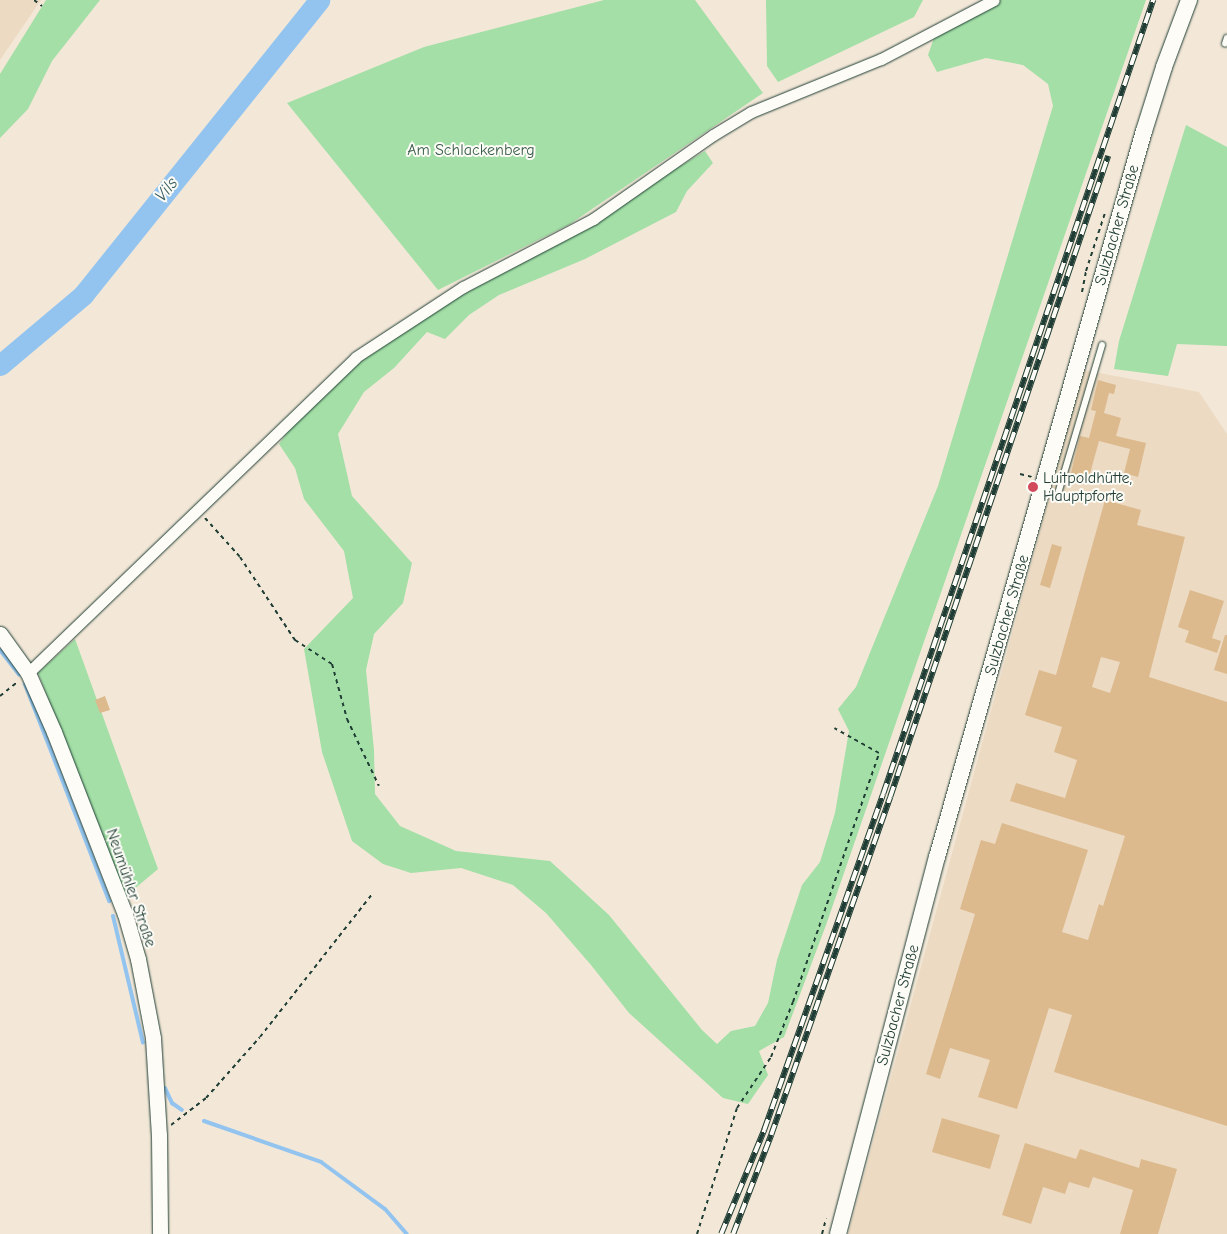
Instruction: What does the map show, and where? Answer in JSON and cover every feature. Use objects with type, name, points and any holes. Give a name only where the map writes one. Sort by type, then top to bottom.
[{"type":"main road","name":"Sulzbacher Straße","points":[[838,1234],[937,856],[1144,131],[1164,67],[1189,0]]},
{"type":"street","points":[[28,673],[356,357],[463,287],[593,219],[713,135],[752,112],[881,59],[994,0]]},
{"type":"street","name":"Neumühler Straße","points":[[0,634],[28,673],[54,732],[128,923],[138,959],[153,1038],[159,1135],[160,1234]]},
{"type":"lane","points":[[1058,494],[1102,345]]},
{"type":"path","points":[[34,0],[42,6]]},
{"type":"path","points":[[1020,474],[1036,478]]},
{"type":"path","points":[[197,509],[240,556],[296,640],[332,664],[347,719],[379,786]]},
{"type":"path","points":[[0,696],[28,673]]},
{"type":"path","points":[[697,1234],[737,1108],[771,1057],[794,1002],[879,753],[834,728]]},
{"type":"path","points":[[159,1135],[206,1098],[260,1037],[372,894]]},
{"type":"shaded area","points":[[0,0],[41,0],[0,60]]},
{"type":"shaded area","points":[[1084,370],[1199,392],[1227,434],[1227,1234],[848,1234]]},
{"type":"green space","points":[[46,0],[100,0],[52,61],[28,109],[0,138],[0,74]]},
{"type":"green space","name":"Am Schlackenberg","points":[[604,0],[695,0],[763,93],[570,224],[438,290],[287,103],[424,47]]},
{"type":"green space","points":[[766,0],[923,0],[914,17],[778,82],[767,66]]},
{"type":"green space","points":[[991,0],[1146,0],[826,925],[784,1037],[759,1051],[768,1075],[748,1104],[723,1098],[629,1013],[546,913],[513,885],[461,868],[411,873],[383,864],[352,841],[322,752],[304,649],[353,598],[344,551],[304,499],[295,468],[279,444],[299,416],[345,372],[400,328],[590,227],[654,182],[705,151],[713,163],[687,191],[676,212],[585,259],[499,295],[469,315],[445,339],[427,332],[394,368],[364,392],[338,434],[352,496],[412,563],[403,603],[374,634],[366,670],[374,750],[375,794],[400,826],[456,851],[550,861],[609,915],[702,1030],[717,1044],[731,1031],[755,1026],[768,1003],[777,960],[802,885],[820,862],[835,813],[849,731],[838,709],[856,687],[938,486],[1053,106],[1048,84],[1023,65],[986,58],[937,72],[928,55],[938,26]]},
{"type":"green space","points":[[1186,125],[1227,147],[1227,346],[1177,344],[1168,376],[1114,369],[1119,341]]},
{"type":"green space","points":[[75,639],[158,869],[126,896],[38,673]]},
{"type":"building","points":[[1098,380],[1116,385],[1114,394],[1109,393],[1104,413],[1121,418],[1116,436],[1146,443],[1138,477],[1124,473],[1130,449],[1099,441],[1088,481],[1070,477],[1080,436],[1089,438],[1096,411],[1091,410]]},
{"type":"building","points":[[1105,500],[1141,510],[1137,525],[1185,537],[1149,677],[1227,702],[1227,1126],[1054,1072],[1072,1015],[1049,1008],[1017,1109],[978,1097],[990,1060],[950,1048],[940,1079],[926,1074],[975,914],[960,909],[981,840],[995,844],[1002,823],[1088,850],[1062,932],[1088,940],[1099,904],[1103,906],[1125,836],[1010,801],[1016,783],[1065,798],[1077,760],[1054,752],[1062,727],[1025,715],[1039,670],[1056,675]],"holes":[[[1101,657],[1120,662],[1110,693],[1092,687]]]},
{"type":"building","points":[[1052,544],[1062,547],[1050,588],[1040,585]]},
{"type":"building","points":[[1190,590],[1224,601],[1212,638],[1221,641],[1217,653],[1185,642],[1189,631],[1178,627]]},
{"type":"building","points":[[1225,635],[1227,635],[1227,674],[1214,670]]},
{"type":"building","points":[[105,696],[110,710],[100,713],[95,700]]},
{"type":"building","points":[[942,1118],[1000,1135],[990,1169],[932,1152]]},
{"type":"building","points":[[1025,1143],[1076,1159],[1080,1149],[1139,1168],[1141,1159],[1177,1169],[1158,1234],[1120,1234],[1133,1190],[1093,1177],[1089,1188],[1069,1182],[1065,1194],[1043,1187],[1031,1224],[1002,1215]]},
{"type":"waterway","name":"Vils","points":[[0,365],[83,295],[319,0]]},
{"type":"waterway","points":[[0,650],[19,674]]},
{"type":"waterway","points":[[25,684],[109,901]]},
{"type":"waterway","points":[[113,916],[143,1043]]},
{"type":"waterway","points":[[165,1088],[172,1103],[182,1110]]},
{"type":"waterway","points":[[204,1121],[321,1162],[385,1209],[407,1234]]},
{"type":"railway","points":[[721,1234],[764,1130],[883,794],[1153,0]]},
{"type":"railway","points":[[733,1234],[771,1135],[890,797],[1108,156]]},
{"type":"place","name":"Luitpoldhütte, Hauptpforte","points":[[1033,487]]}]
